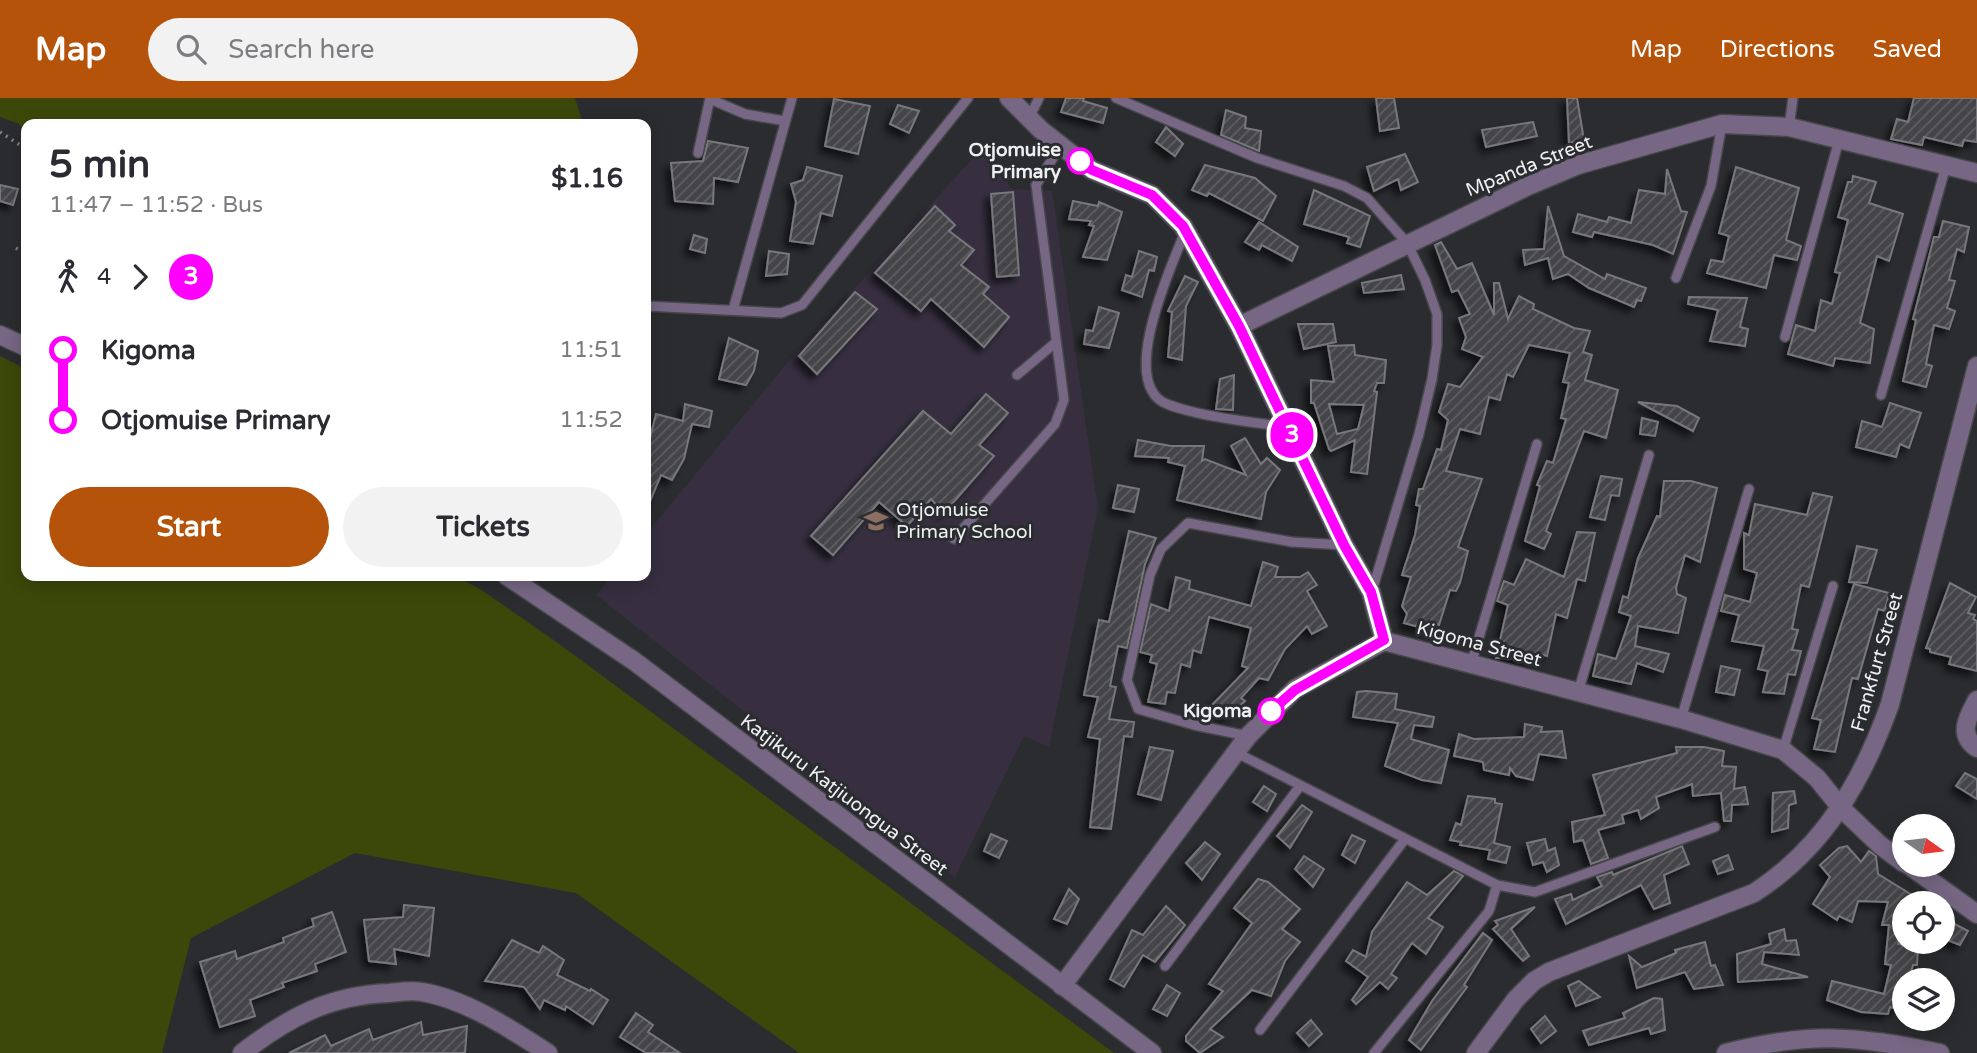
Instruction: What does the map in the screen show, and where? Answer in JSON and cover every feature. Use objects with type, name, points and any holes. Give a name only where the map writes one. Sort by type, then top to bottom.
[{"type":"street","points":[[1009,98],[1092,170],[1152,195],[1186,230],[1239,326],[1344,545],[1371,592],[1384,640],[1295,690],[1248,736],[1062,986]]},
{"type":"street","name":"Mpanda Street","points":[[1239,326],[1407,243],[1578,165],[1722,124],[1788,127],[1977,173]]},
{"type":"street","points":[[0,335],[21,345]]},
{"type":"street","name":"Frankfurt Street","points":[[1476,1053],[1534,981],[1549,972],[1754,893],[1778,878],[1842,808],[1874,749],[1890,704],[1977,366]]},
{"type":"street","name":"Katjikuru Katjiuongua Street","points":[[514,581],[634,661],[1152,1053]]},
{"type":"street","name":"Kigoma Street","points":[[1384,640],[1681,719],[1783,750],[1892,852]]},
{"type":"street","points":[[1977,699],[1965,724],[1966,736],[1977,747]]},
{"type":"street","name":"Kigoma Street","points":[[1924,877],[1977,914]]},
{"type":"street","points":[[242,1053],[269,1032],[315,1006],[364,994],[421,991],[476,1013],[548,1053]]},
{"type":"street","points":[[1726,1053],[1778,1041],[1834,1036],[1873,1040],[1940,1053]]},
{"type":"lane","points":[[698,153],[710,98],[745,114],[785,121]]},
{"type":"lane","points":[[733,310],[792,98]]},
{"type":"lane","points":[[651,306],[781,313],[802,305],[968,98]]},
{"type":"lane","points":[[1030,118],[1039,98]]},
{"type":"lane","points":[[1116,98],[1257,158],[1344,186],[1367,198],[1407,243],[1425,280],[1437,314],[1437,345],[1419,434],[1371,592]]},
{"type":"lane","points":[[1788,127],[1793,98]]},
{"type":"lane","points":[[1676,278],[1711,186],[1722,124]]},
{"type":"lane","points":[[1785,337],[1839,140]]},
{"type":"lane","points":[[954,540],[1055,424],[1064,400],[1036,185],[1061,145]]},
{"type":"lane","points":[[1881,395],[1946,166]]},
{"type":"lane","points":[[1186,230],[1150,334],[1143,368],[1149,388],[1165,404],[1288,427]]},
{"type":"lane","points":[[1017,375],[1055,343]]},
{"type":"lane","points":[[1471,664],[1537,444]]},
{"type":"lane","points":[[1578,692],[1649,455]]},
{"type":"lane","points":[[1681,719],[1749,489]]},
{"type":"lane","points":[[1248,736],[1138,709],[1126,680],[1150,575],[1161,549],[1188,523],[1292,542],[1344,545]]},
{"type":"lane","points":[[1783,750],[1833,586]]},
{"type":"lane","points":[[1235,752],[1497,885],[1535,892],[1715,827]]},
{"type":"lane","points":[[1165,966],[1300,786]]},
{"type":"lane","points":[[1260,1030],[1405,839]]},
{"type":"lane","points":[[1374,1053],[1489,911],[1497,885]]},
{"type":"path","points":[[0,132],[21,143]]},
{"type":"path","points":[[16,248],[21,252]]},
{"type":"shaded area","name":"Otjomuise Primary School","points":[[981,149],[1003,167],[1010,189],[1052,191],[1098,508],[1049,747],[1024,736],[955,877],[596,595],[608,581],[651,581],[651,528],[788,362]]},
{"type":"green space","points":[[0,98],[575,98],[581,119],[21,119],[21,126],[0,117]]},
{"type":"green space","points":[[0,356],[21,366],[21,581],[465,581],[555,641],[1114,1053],[799,1053],[576,893],[355,853],[191,938],[162,1053],[0,1053]]},
{"type":"building","points":[[1066,98],[1084,98],[1083,101],[1107,108],[1103,123],[1061,112]]},
{"type":"building","points":[[1376,98],[1394,98],[1399,128],[1380,131]]},
{"type":"building","points":[[1567,98],[1577,98],[1584,140],[1569,143]]},
{"type":"building","points":[[1914,98],[1977,98],[1977,142],[1964,140],[1962,146],[1924,137],[1922,145],[1891,139],[1897,119],[1908,122]]},
{"type":"building","points":[[834,99],[870,106],[858,154],[825,146]]},
{"type":"building","points":[[898,105],[919,111],[909,133],[890,124]]},
{"type":"building","points":[[1226,110],[1246,117],[1245,128],[1261,131],[1259,151],[1221,135]]},
{"type":"building","points":[[1533,122],[1537,136],[1486,147],[1482,130]]},
{"type":"building","points":[[1166,127],[1183,144],[1175,156],[1156,142]]},
{"type":"building","points":[[708,141],[748,148],[738,182],[714,178],[713,204],[675,201],[671,163],[703,161]]},
{"type":"building","points":[[1405,154],[1418,182],[1401,190],[1398,179],[1374,191],[1367,167]]},
{"type":"building","points":[[1205,165],[1255,178],[1276,196],[1263,221],[1209,193],[1207,196],[1192,190]]},
{"type":"building","points":[[807,167],[842,176],[832,216],[821,213],[813,244],[790,241],[796,202],[791,184],[803,180]]},
{"type":"building","points":[[1736,167],[1799,188],[1786,240],[1801,246],[1797,260],[1774,255],[1766,288],[1707,273],[1711,260],[1723,262],[1729,236],[1719,233]]},
{"type":"building","points":[[1667,169],[1681,211],[1687,212],[1673,254],[1653,245],[1594,232],[1592,237],[1573,232],[1578,214],[1607,222],[1609,217],[1631,223],[1639,190],[1665,194]]},
{"type":"building","points":[[1853,176],[1876,182],[1869,203],[1903,214],[1889,261],[1877,256],[1860,323],[1874,329],[1870,363],[1835,358],[1833,366],[1788,354],[1796,325],[1815,331],[1821,300],[1832,304],[1840,273],[1835,272],[1848,220],[1838,217],[1848,182],[1852,182]]},
{"type":"building","points":[[0,185],[18,189],[13,205],[0,201]]},
{"type":"building","points":[[1314,190],[1370,216],[1360,247],[1347,243],[1349,237],[1304,224]]},
{"type":"building","points":[[1013,192],[1019,275],[997,277],[991,194]]},
{"type":"building","points":[[1073,201],[1098,206],[1099,202],[1122,212],[1107,260],[1083,257],[1094,226],[1089,225],[1091,221],[1069,219]]},
{"type":"building","points":[[935,206],[955,225],[949,231],[974,250],[961,265],[989,287],[983,294],[1009,317],[984,347],[931,299],[921,311],[875,273]]},
{"type":"building","points":[[1548,206],[1564,256],[1605,279],[1607,274],[1646,288],[1641,301],[1637,300],[1634,307],[1589,288],[1568,274],[1553,279],[1548,258],[1525,265],[1523,250],[1544,249]]},
{"type":"building","points":[[1943,221],[1969,227],[1964,252],[1957,249],[1949,280],[1955,281],[1947,308],[1955,311],[1949,329],[1934,325],[1926,364],[1932,366],[1926,387],[1903,381],[1916,320],[1913,319],[1934,237],[1939,237]]},
{"type":"building","points":[[1259,222],[1298,247],[1292,261],[1262,245],[1259,250],[1245,242]]},
{"type":"building","points":[[694,235],[707,239],[705,253],[690,249]]},
{"type":"building","points":[[1441,242],[1457,269],[1472,263],[1494,315],[1494,283],[1499,283],[1508,319],[1519,296],[1534,304],[1533,309],[1574,328],[1590,331],[1583,352],[1592,355],[1585,380],[1618,390],[1606,438],[1584,431],[1546,531],[1551,534],[1544,549],[1525,541],[1540,486],[1537,485],[1547,461],[1553,463],[1566,419],[1561,418],[1569,383],[1563,382],[1570,353],[1529,345],[1513,377],[1507,374],[1500,400],[1489,397],[1480,434],[1460,429],[1446,471],[1482,479],[1458,547],[1468,551],[1460,583],[1456,591],[1450,590],[1439,625],[1432,623],[1430,630],[1404,623],[1407,614],[1402,606],[1411,577],[1402,575],[1415,535],[1420,506],[1416,505],[1419,489],[1423,489],[1437,449],[1441,450],[1448,420],[1439,412],[1448,384],[1460,387],[1483,357],[1462,349],[1466,337],[1459,318],[1470,314],[1458,290],[1452,292],[1435,245]]},
{"type":"building","points":[[769,251],[789,254],[787,274],[766,276]]},
{"type":"building","points":[[1139,251],[1157,257],[1154,271],[1149,270],[1142,297],[1122,290],[1126,275],[1132,277]]},
{"type":"building","points":[[1401,275],[1404,289],[1364,293],[1362,283]]},
{"type":"building","points":[[1185,276],[1198,282],[1186,306],[1182,360],[1168,357],[1172,312],[1168,311]]},
{"type":"building","points":[[855,292],[877,309],[817,374],[799,356]]},
{"type":"building","points":[[1689,297],[1747,298],[1740,327],[1748,329],[1745,346],[1710,341],[1718,310],[1688,304]]},
{"type":"building","points":[[1099,307],[1119,313],[1109,348],[1084,344],[1086,330],[1093,331]]},
{"type":"building","points":[[1298,324],[1333,324],[1336,342],[1304,349]]},
{"type":"building","points":[[729,338],[758,351],[754,371],[746,385],[719,379]]},
{"type":"building","points":[[1354,345],[1355,355],[1386,360],[1384,383],[1377,383],[1374,391],[1377,392],[1367,474],[1351,472],[1355,440],[1331,451],[1329,449],[1314,403],[1311,403],[1311,380],[1334,382],[1328,346]],"holes":[[[1329,404],[1364,405],[1358,429],[1337,434]]]},
{"type":"building","points":[[1234,375],[1233,410],[1216,409],[1220,379]]},
{"type":"building","points":[[986,394],[1008,413],[979,445],[994,456],[944,513],[931,499],[907,526],[879,502],[833,555],[811,536],[923,411],[951,434]]},
{"type":"building","points":[[1638,402],[1677,406],[1699,418],[1693,431]]},
{"type":"building","points":[[1890,403],[1921,413],[1909,448],[1900,444],[1896,457],[1856,447],[1862,421],[1882,427]]},
{"type":"building","points":[[685,404],[712,411],[709,427],[692,424],[684,459],[672,480],[661,475],[651,499],[651,434],[656,414],[683,421]]},
{"type":"building","points":[[1642,418],[1658,422],[1655,436],[1640,434]]},
{"type":"building","points":[[1245,438],[1261,464],[1267,458],[1280,470],[1266,492],[1261,519],[1177,500],[1185,466],[1168,462],[1169,458],[1135,456],[1138,440],[1171,446],[1204,446],[1202,461],[1205,459],[1246,475],[1231,446]]},
{"type":"building","points":[[1601,476],[1622,479],[1619,496],[1611,495],[1605,520],[1590,517]]},
{"type":"building","points":[[1664,481],[1691,481],[1717,488],[1700,562],[1685,555],[1676,588],[1677,594],[1686,598],[1678,633],[1638,626],[1635,646],[1669,654],[1663,672],[1637,663],[1631,684],[1593,676],[1598,654],[1616,659],[1631,616],[1619,612],[1623,596],[1628,598],[1638,558],[1657,516],[1660,517]]},
{"type":"building","points":[[1118,485],[1139,489],[1134,512],[1113,508]]},
{"type":"building","points":[[1813,493],[1832,497],[1809,587],[1801,585],[1792,629],[1798,630],[1792,650],[1801,651],[1795,675],[1788,674],[1784,694],[1763,692],[1768,671],[1758,669],[1764,646],[1732,641],[1739,615],[1721,611],[1725,595],[1750,602],[1757,573],[1744,569],[1744,533],[1749,535],[1755,504],[1807,515]]},
{"type":"building","points":[[1129,531],[1156,538],[1145,564],[1127,648],[1118,646],[1110,686],[1116,687],[1109,719],[1134,722],[1132,737],[1124,736],[1111,829],[1090,827],[1100,739],[1088,737],[1098,697],[1084,695],[1099,620],[1109,622]]},
{"type":"building","points":[[1577,532],[1595,533],[1585,581],[1577,579],[1567,618],[1556,614],[1547,656],[1540,654],[1539,659],[1496,658],[1508,605],[1497,601],[1504,581],[1514,585],[1526,559],[1564,577]]},
{"type":"building","points":[[1857,546],[1877,550],[1867,583],[1849,582]]},
{"type":"building","points":[[1263,562],[1278,567],[1275,577],[1300,577],[1308,572],[1317,585],[1307,591],[1327,626],[1312,634],[1307,626],[1285,649],[1268,680],[1259,678],[1241,698],[1245,701],[1226,718],[1212,705],[1248,668],[1242,666],[1251,628],[1209,617],[1201,653],[1193,650],[1190,667],[1181,664],[1175,693],[1167,692],[1165,704],[1148,702],[1157,664],[1150,662],[1152,655],[1140,652],[1151,604],[1169,611],[1176,577],[1190,581],[1189,589],[1251,606]]},
{"type":"building","points":[[1950,583],[1976,597],[1968,613],[1975,615],[1973,619],[1977,621],[1977,671],[1949,664],[1951,657],[1930,652],[1930,649],[1926,648]]},
{"type":"building","points":[[1854,584],[1889,593],[1885,611],[1878,609],[1858,679],[1852,678],[1835,752],[1814,749],[1821,720],[1812,718]]},
{"type":"building","points":[[1721,666],[1740,670],[1734,695],[1716,692]]},
{"type":"building","points":[[1357,692],[1397,694],[1395,709],[1434,717],[1432,727],[1414,725],[1411,739],[1449,750],[1441,783],[1422,780],[1385,766],[1398,723],[1353,717]]},
{"type":"building","points":[[1525,724],[1542,727],[1541,732],[1562,731],[1566,758],[1539,754],[1533,780],[1516,776],[1510,768],[1509,775],[1484,770],[1483,762],[1454,756],[1459,734],[1474,739],[1524,737]]},
{"type":"building","points":[[1150,747],[1173,751],[1161,800],[1138,794]]},
{"type":"building","points":[[1676,747],[1704,747],[1724,751],[1722,766],[1736,767],[1734,789],[1745,787],[1748,804],[1732,805],[1731,821],[1724,821],[1721,793],[1693,796],[1692,784],[1656,797],[1659,808],[1641,819],[1638,810],[1622,815],[1624,823],[1598,830],[1608,858],[1591,864],[1583,840],[1574,842],[1572,822],[1605,815],[1593,775],[1677,753]]},
{"type":"building","points":[[1965,773],[1977,779],[1977,799],[1956,786]]},
{"type":"building","points":[[1264,786],[1276,794],[1267,811],[1253,802]]},
{"type":"building","points":[[1794,791],[1796,803],[1789,805],[1788,828],[1772,832],[1773,793]]},
{"type":"building","points":[[1468,796],[1495,799],[1495,803],[1502,804],[1494,843],[1510,847],[1506,863],[1488,859],[1490,850],[1460,845],[1461,842],[1450,840],[1456,823],[1461,825]]},
{"type":"building","points":[[1302,805],[1312,812],[1290,848],[1277,836]]},
{"type":"building","points":[[991,834],[1007,841],[999,858],[984,851]]},
{"type":"building","points":[[1352,835],[1365,841],[1355,863],[1342,855]]},
{"type":"building","points":[[1545,839],[1548,851],[1555,848],[1559,865],[1547,872],[1543,862],[1533,865],[1527,843]]},
{"type":"building","points":[[1205,842],[1220,854],[1202,880],[1186,863]]},
{"type":"building","points":[[1682,846],[1689,864],[1664,875],[1670,903],[1654,909],[1641,885],[1566,924],[1555,899],[1571,894],[1573,900],[1602,886],[1597,877],[1612,872],[1613,875]]},
{"type":"building","points":[[1847,846],[1861,862],[1869,851],[1876,856],[1878,874],[1906,891],[1892,891],[1892,954],[1918,954],[1917,965],[1913,965],[1912,968],[1892,968],[1892,1008],[1888,1014],[1861,1012],[1827,1000],[1832,981],[1884,994],[1891,965],[1885,964],[1889,925],[1882,925],[1888,902],[1858,901],[1852,922],[1839,916],[1837,920],[1813,904],[1830,877],[1820,865],[1839,848]]},
{"type":"building","points":[[1728,855],[1733,869],[1718,874],[1713,861]]},
{"type":"building","points":[[1304,856],[1324,869],[1313,887],[1295,869]]},
{"type":"building","points":[[1454,871],[1463,876],[1428,918],[1443,927],[1426,954],[1412,943],[1391,974],[1397,978],[1388,989],[1380,982],[1356,1004],[1352,1000],[1368,977],[1346,961],[1353,950],[1366,957],[1372,932],[1407,882],[1427,895]]},
{"type":"building","points":[[1258,879],[1268,882],[1300,909],[1282,929],[1300,942],[1285,961],[1271,996],[1252,990],[1210,1029],[1223,1037],[1200,1053],[1186,1041],[1186,1036],[1223,991],[1209,984],[1252,923],[1234,908]]},
{"type":"building","points":[[1069,889],[1079,899],[1067,924],[1054,919]]},
{"type":"building","points":[[404,905],[434,908],[429,956],[394,949],[396,964],[369,961],[364,920],[403,917]]},
{"type":"building","points":[[1166,906],[1185,925],[1155,962],[1143,955],[1124,987],[1110,979],[1132,930],[1143,935]]},
{"type":"building","points":[[1535,907],[1511,929],[1529,956],[1523,961],[1493,929],[1498,925],[1495,921]]},
{"type":"building","points":[[332,912],[346,952],[315,964],[317,971],[282,983],[284,987],[250,1000],[255,1016],[220,1027],[200,962],[235,951],[237,959],[284,942],[283,938],[314,926],[312,919]]},
{"type":"building","points":[[1955,924],[1968,931],[1960,945],[1955,943]]},
{"type":"building","points":[[1784,929],[1786,941],[1796,940],[1799,955],[1764,952],[1762,964],[1808,977],[1738,982],[1737,954],[1771,944],[1769,934]]},
{"type":"building","points":[[1483,933],[1492,940],[1464,985],[1467,987],[1421,1050],[1409,1040],[1432,1001]]},
{"type":"building","points":[[512,940],[539,953],[543,946],[564,960],[557,975],[590,991],[591,989],[608,1000],[593,1024],[566,1006],[565,1010],[544,1000],[540,1009],[524,987],[485,981]]},
{"type":"building","points":[[1705,942],[1711,966],[1715,965],[1723,985],[1694,989],[1685,972],[1637,988],[1629,956],[1642,967],[1676,953],[1675,950]]},
{"type":"building","points":[[1579,981],[1600,997],[1576,1006],[1568,986]]},
{"type":"building","points":[[1167,985],[1180,993],[1167,1016],[1153,1009]]},
{"type":"building","points":[[1654,998],[1662,999],[1665,1030],[1651,1034],[1649,1028],[1589,1045],[1583,1031],[1625,1018],[1623,1013]]},
{"type":"building","points":[[636,1013],[653,1025],[648,1032],[680,1053],[646,1053],[620,1037]]},
{"type":"building","points":[[1545,1016],[1556,1031],[1541,1043],[1531,1029]]},
{"type":"building","points":[[1311,1020],[1322,1034],[1309,1046],[1297,1033]]},
{"type":"building","points":[[421,1022],[423,1035],[467,1026],[465,1053],[289,1053],[325,1035],[331,1046],[369,1029],[373,1040]]},
{"type":"bus line","name":"3","points":[[1080,161],[1092,170],[1152,195],[1183,226],[1239,326],[1344,545],[1371,592],[1384,640],[1295,690],[1271,711]]},
{"type":"place","name":"Otjomuise Primary","points":[[1080,161]]},
{"type":"place","name":"Otjomuise Primary School","points":[[876,521]]},
{"type":"place","name":"Kigoma","points":[[1271,711]]}]
